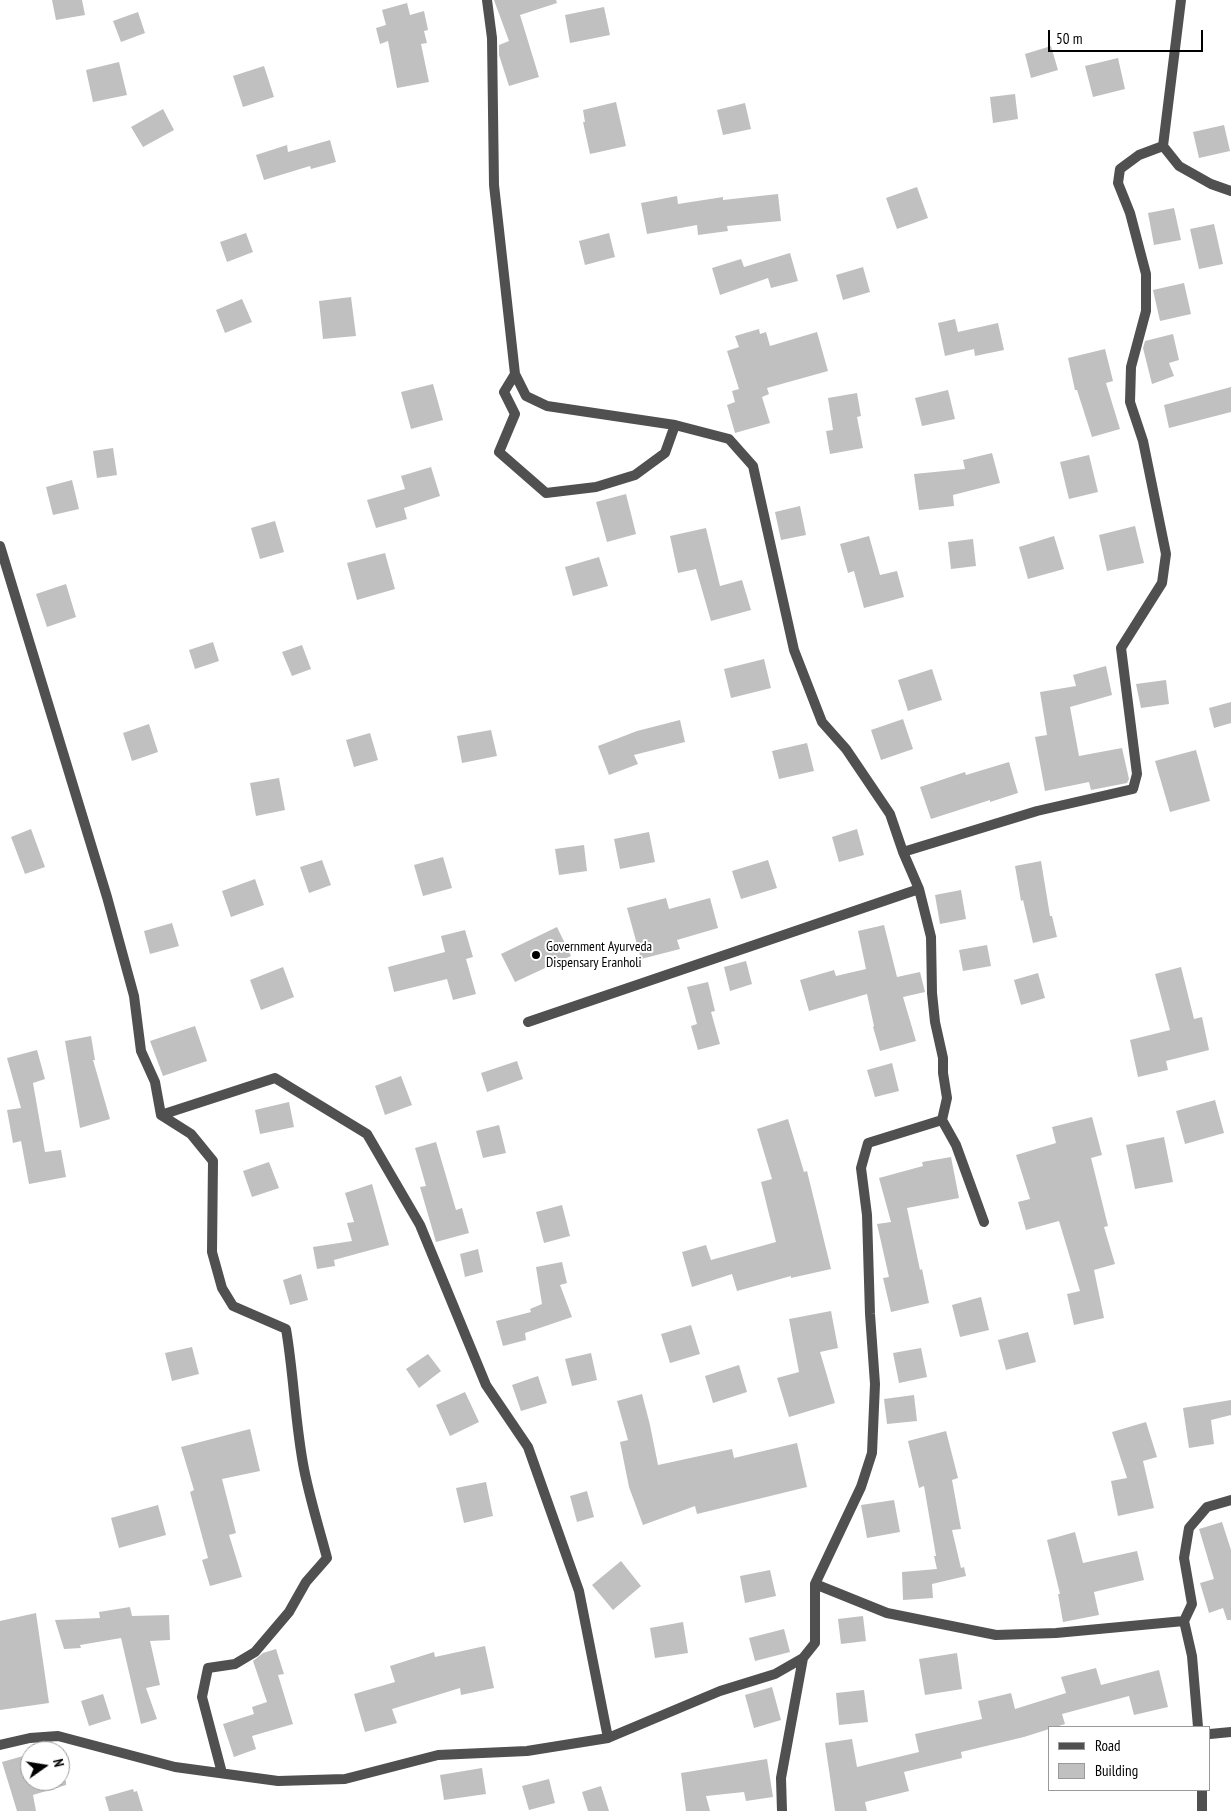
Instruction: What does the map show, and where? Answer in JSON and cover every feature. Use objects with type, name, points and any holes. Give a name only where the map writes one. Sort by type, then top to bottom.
[{"type":"street","points":[[488,0],[492,38],[494,185],[515,374],[526,396],[547,406],[675,425],[729,439],[754,466],[794,650],[822,722],[846,749],[890,814],[903,852],[919,889],[931,937],[932,993],[935,1022],[944,1058],[947,1098],[942,1120],[956,1145],[984,1222]]},
{"type":"street","points":[[1181,0],[1162,146],[1179,166],[1211,184],[1231,191]]},
{"type":"street","points":[[903,852],[1036,810],[1133,788],[1137,774],[1121,648],[1162,583],[1166,554],[1143,441],[1130,402],[1131,367],[1146,311],[1146,274],[1130,213],[1118,183],[1120,169],[1139,155],[1162,146]]},
{"type":"street","points":[[515,374],[504,392],[515,414],[499,452],[546,493],[596,487],[635,475],[665,453],[675,425]]},
{"type":"street","points":[[0,546],[107,897],[134,996],[141,1051],[155,1082],[161,1115],[191,1134],[213,1161],[212,1252],[222,1288],[233,1306],[286,1329],[304,1470],[327,1558],[306,1582],[289,1612],[255,1652],[235,1664],[208,1668],[202,1697],[222,1773]]},
{"type":"street","points":[[528,1022],[919,889]]},
{"type":"street","points":[[161,1115],[275,1078],[367,1134],[420,1225],[486,1385],[528,1447],[579,1591],[608,1738]]},
{"type":"street","points":[[0,1745],[30,1738],[58,1736],[176,1767],[278,1781],[345,1779],[438,1755],[527,1751],[608,1738],[720,1690],[776,1674],[803,1658],[816,1643],[815,1584],[861,1487],[872,1453],[875,1384],[870,1314],[868,1215],[861,1168],[868,1143],[942,1120]]},
{"type":"street","points":[[1198,1726],[1192,1656],[1184,1621],[1192,1604],[1184,1558],[1189,1528],[1207,1507],[1231,1500]]},
{"type":"street","points":[[815,1584],[888,1613],[996,1635],[1065,1632],[1184,1621]]},
{"type":"street","points":[[782,1811],[781,1778],[803,1658]]},
{"type":"street","points":[[1211,1734],[1231,1732]]},
{"type":"street","points":[[1202,1791],[1202,1811]]},
{"type":"building","points":[[52,0],[82,0],[85,15],[56,20]]},
{"type":"building","points":[[494,0],[556,0],[557,3],[520,15],[539,77],[509,86],[499,55],[499,45],[509,41]]},
{"type":"building","points":[[407,3],[410,15],[424,11],[428,30],[424,31],[427,43],[421,44],[429,82],[397,88],[388,41],[380,44],[376,28],[386,25],[382,10]]},
{"type":"building","points":[[604,7],[610,35],[570,43],[565,15]]},
{"type":"building","points":[[138,12],[145,33],[121,42],[113,21]]},
{"type":"building","points":[[1051,46],[1058,70],[1031,78],[1025,54]]},
{"type":"building","points":[[1118,58],[1125,89],[1093,97],[1085,66]]},
{"type":"building","points":[[119,62],[127,95],[93,102],[86,70]]},
{"type":"building","points":[[264,66],[274,97],[243,107],[233,76]]},
{"type":"building","points":[[1015,94],[1018,119],[993,123],[990,97]]},
{"type":"building","points":[[616,102],[626,146],[590,154],[583,122],[585,122],[583,110]]},
{"type":"building","points":[[745,103],[751,129],[723,135],[717,110]]},
{"type":"building","points":[[163,109],[174,130],[143,147],[131,127]]},
{"type":"building","points":[[1224,125],[1230,151],[1199,158],[1193,132]]},
{"type":"building","points":[[330,140],[336,162],[311,169],[310,166],[264,180],[256,155],[287,145],[288,152]]},
{"type":"building","points":[[917,187],[928,218],[897,229],[886,198]]},
{"type":"building","points":[[778,194],[781,221],[727,226],[728,231],[698,235],[697,225],[647,234],[641,203],[677,196],[678,204],[723,197],[723,200]]},
{"type":"building","points":[[1174,208],[1181,240],[1154,245],[1148,213]]},
{"type":"building","points":[[1214,224],[1223,264],[1199,269],[1190,229]]},
{"type":"building","points":[[246,233],[253,252],[227,262],[220,242]]},
{"type":"building","points":[[609,233],[615,257],[585,265],[579,241]]},
{"type":"building","points":[[790,253],[798,281],[771,288],[768,278],[720,295],[712,268],[741,259],[744,267]]},
{"type":"building","points":[[863,267],[870,292],[843,300],[836,275]]},
{"type":"building","points":[[1184,283],[1191,314],[1160,321],[1153,290]]},
{"type":"building","points":[[351,297],[356,336],[323,339],[319,301]]},
{"type":"building","points":[[242,299],[252,322],[225,333],[216,310]]},
{"type":"building","points":[[955,319],[958,332],[998,323],[1004,350],[975,356],[974,349],[945,356],[938,323]]},
{"type":"building","points":[[759,329],[760,334],[766,332],[770,346],[817,332],[828,371],[767,388],[769,394],[762,397],[770,423],[735,433],[727,405],[735,402],[732,391],[739,389],[727,351],[739,347],[735,336]]},
{"type":"building","points":[[1173,334],[1179,360],[1169,363],[1174,376],[1152,384],[1143,348],[1145,341]]},
{"type":"building","points":[[1105,349],[1113,381],[1106,383],[1120,429],[1092,437],[1077,390],[1075,390],[1068,358]]},
{"type":"building","points":[[433,384],[443,420],[411,429],[401,392]]},
{"type":"building","points":[[1231,387],[1231,412],[1169,428],[1164,405]]},
{"type":"building","points":[[948,390],[955,419],[922,426],[915,398]]},
{"type":"building","points":[[857,393],[861,416],[857,417],[863,448],[830,454],[826,431],[833,430],[828,398]]},
{"type":"building","points":[[113,448],[117,475],[97,478],[93,451]]},
{"type":"building","points":[[992,453],[1000,483],[953,495],[954,506],[919,510],[914,474],[965,469],[963,460]]},
{"type":"building","points":[[1089,455],[1098,492],[1069,499],[1060,462]]},
{"type":"building","points":[[431,467],[440,496],[404,508],[407,519],[376,528],[367,500],[405,489],[401,476]]},
{"type":"building","points":[[72,480],[79,509],[53,515],[46,487]]},
{"type":"building","points":[[626,494],[636,534],[607,542],[596,502]]},
{"type":"building","points":[[800,506],[806,535],[781,540],[775,512]]},
{"type":"building","points":[[275,521],[284,552],[260,559],[251,528]]},
{"type":"building","points":[[1135,526],[1144,563],[1107,571],[1099,535]]},
{"type":"building","points":[[706,528],[720,586],[742,580],[751,610],[711,621],[696,569],[678,573],[670,536]]},
{"type":"building","points":[[869,536],[880,575],[897,571],[904,597],[864,608],[854,571],[848,573],[840,544]]},
{"type":"building","points":[[1054,536],[1064,569],[1028,579],[1019,547]]},
{"type":"building","points":[[973,539],[976,566],[951,569],[948,542]]},
{"type":"building","points":[[385,553],[395,589],[357,600],[347,563]]},
{"type":"building","points":[[599,557],[608,586],[573,596],[565,567]]},
{"type":"building","points":[[66,584],[76,617],[47,627],[36,594]]},
{"type":"building","points":[[213,642],[219,661],[195,669],[189,650]]},
{"type":"building","points":[[302,645],[311,669],[292,676],[282,652]]},
{"type":"building","points":[[764,659],[771,688],[731,698],[724,669]]},
{"type":"building","points":[[1106,666],[1112,695],[1070,707],[1079,756],[1122,748],[1129,779],[1127,783],[1091,790],[1089,782],[1045,791],[1035,737],[1047,735],[1040,692],[1076,686],[1073,675]]},
{"type":"building","points":[[932,669],[942,700],[908,711],[898,680]]},
{"type":"building","points":[[1166,680],[1169,704],[1141,708],[1136,684]]},
{"type":"building","points":[[1231,702],[1231,723],[1214,728],[1209,708]]},
{"type":"building","points":[[903,719],[913,749],[881,760],[871,730]]},
{"type":"building","points":[[680,720],[685,742],[634,755],[638,764],[609,775],[598,746],[637,731]]},
{"type":"building","points":[[149,724],[158,752],[132,761],[123,733]]},
{"type":"building","points":[[491,730],[497,756],[462,763],[457,736]]},
{"type":"building","points":[[370,733],[378,760],[354,767],[346,740]]},
{"type":"building","points":[[807,743],[814,771],[779,779],[772,751]]},
{"type":"building","points":[[1196,750],[1210,801],[1170,812],[1155,761]]},
{"type":"building","points":[[1009,762],[1018,793],[931,819],[920,787],[965,772],[966,775]]},
{"type":"building","points":[[279,778],[285,810],[256,816],[250,783]]},
{"type":"building","points":[[31,829],[45,867],[25,874],[11,837]]},
{"type":"building","points":[[857,829],[864,855],[839,862],[832,837]]},
{"type":"building","points":[[649,832],[655,862],[620,869],[614,839]]},
{"type":"building","points":[[584,845],[587,871],[559,875],[555,849]]},
{"type":"building","points":[[443,857],[452,888],[423,896],[414,865]]},
{"type":"building","points":[[322,860],[331,885],[309,893],[300,867]]},
{"type":"building","points":[[768,860],[777,888],[741,899],[732,871]]},
{"type":"building","points":[[1041,861],[1050,916],[1052,916],[1057,937],[1033,943],[1023,900],[1021,901],[1015,866]]},
{"type":"building","points":[[255,879],[264,905],[231,917],[222,891]]},
{"type":"building","points":[[961,890],[966,919],[940,924],[935,895]]},
{"type":"building","points":[[666,898],[669,909],[710,898],[718,928],[677,940],[680,949],[641,959],[627,908]]},
{"type":"building","points":[[172,923],[179,946],[150,954],[144,931]]},
{"type":"building","points":[[884,925],[897,977],[920,972],[925,992],[903,997],[916,1041],[880,1051],[867,994],[809,1011],[800,980],[834,970],[836,976],[866,969],[858,931]]},
{"type":"building","name":"Government Ayurveda Dispensary Eranholi","points":[[557,927],[571,956],[515,982],[501,954]]},
{"type":"building","points":[[465,930],[473,957],[466,959],[476,994],[453,1000],[447,979],[394,992],[388,967],[445,952],[441,936]]},
{"type":"building","points":[[987,945],[991,966],[963,971],[959,950]]},
{"type":"building","points":[[746,961],[752,984],[730,991],[724,967]]},
{"type":"building","points":[[283,967],[294,997],[261,1010],[250,980]]},
{"type":"building","points":[[1181,967],[1194,1019],[1202,1017],[1209,1050],[1166,1061],[1168,1070],[1138,1077],[1130,1040],[1170,1030],[1155,974]]},
{"type":"building","points":[[1038,973],[1045,998],[1021,1005],[1014,980]]},
{"type":"building","points":[[708,982],[715,1011],[711,1012],[720,1044],[698,1050],[691,1026],[697,1024],[687,987]]},
{"type":"building","points":[[195,1026],[207,1061],[163,1076],[150,1041]]},
{"type":"building","points":[[91,1036],[95,1060],[93,1060],[110,1119],[80,1128],[65,1041]]},
{"type":"building","points":[[37,1050],[45,1079],[33,1083],[45,1152],[61,1150],[66,1177],[29,1184],[21,1141],[13,1143],[7,1110],[21,1108],[7,1058]]},
{"type":"building","points":[[517,1061],[523,1079],[487,1092],[481,1073]]},
{"type":"building","points":[[892,1063],[899,1091],[875,1097],[867,1070]]},
{"type":"building","points":[[401,1076],[412,1105],[385,1115],[375,1086]]},
{"type":"building","points":[[1215,1100],[1224,1133],[1185,1144],[1176,1111]]},
{"type":"building","points":[[289,1102],[294,1127],[260,1134],[255,1110]]},
{"type":"building","points":[[1092,1117],[1102,1155],[1091,1158],[1108,1226],[1104,1227],[1115,1264],[1094,1270],[1104,1318],[1074,1325],[1067,1294],[1080,1291],[1059,1221],[1026,1230],[1018,1202],[1030,1199],[1016,1155],[1056,1143],[1052,1127]]},
{"type":"building","points":[[788,1119],[804,1172],[807,1171],[831,1269],[791,1278],[791,1276],[737,1291],[732,1274],[692,1287],[682,1252],[706,1245],[711,1260],[776,1242],[761,1182],[772,1179],[757,1129]]},
{"type":"building","points":[[499,1125],[506,1153],[483,1158],[476,1131]]},
{"type":"building","points":[[1164,1137],[1173,1182],[1135,1189],[1126,1145]]},
{"type":"building","points":[[436,1142],[456,1210],[462,1208],[469,1233],[436,1242],[420,1187],[426,1186],[415,1148]]},
{"type":"building","points":[[951,1157],[959,1198],[907,1208],[929,1303],[891,1312],[883,1278],[889,1277],[877,1224],[891,1222],[879,1178],[923,1166],[922,1162]]},
{"type":"building","points":[[269,1162],[279,1188],[252,1197],[243,1171]]},
{"type":"building","points":[[372,1184],[389,1245],[334,1260],[335,1266],[317,1269],[313,1247],[352,1241],[347,1223],[354,1222],[345,1193]]},
{"type":"building","points":[[562,1205],[570,1236],[544,1243],[536,1212]]},
{"type":"building","points":[[478,1249],[483,1272],[465,1277],[460,1254]]},
{"type":"building","points":[[562,1262],[567,1283],[560,1285],[572,1317],[525,1333],[526,1340],[503,1346],[496,1321],[531,1312],[530,1309],[542,1304],[536,1267]]},
{"type":"building","points":[[301,1274],[308,1300],[290,1305],[283,1280]]},
{"type":"building","points":[[981,1297],[989,1330],[960,1337],[952,1305]]},
{"type":"building","points":[[831,1311],[838,1348],[820,1352],[835,1403],[789,1417],[777,1378],[799,1372],[789,1319]]},
{"type":"building","points":[[691,1325],[700,1354],[670,1363],[661,1334]]},
{"type":"building","points":[[1028,1332],[1036,1362],[1006,1370],[998,1340]]},
{"type":"building","points":[[192,1347],[199,1374],[172,1381],[165,1353]]},
{"type":"building","points":[[921,1348],[927,1377],[899,1383],[893,1353]]},
{"type":"building","points":[[591,1353],[597,1380],[572,1386],[565,1359]]},
{"type":"building","points":[[428,1354],[441,1371],[419,1388],[406,1369]]},
{"type":"building","points":[[739,1365],[747,1392],[713,1403],[705,1376]]},
{"type":"building","points":[[538,1376],[547,1403],[521,1411],[512,1385]]},
{"type":"building","points":[[465,1392],[479,1422],[450,1436],[436,1405]]},
{"type":"building","points":[[642,1394],[658,1465],[732,1449],[734,1458],[797,1443],[807,1487],[697,1514],[695,1506],[643,1525],[629,1487],[620,1442],[628,1440],[617,1401]]},
{"type":"building","points":[[914,1395],[917,1421],[887,1424],[884,1399]]},
{"type":"building","points":[[1231,1400],[1231,1415],[1211,1420],[1214,1444],[1189,1448],[1183,1408]]},
{"type":"building","points":[[1146,1422],[1157,1457],[1143,1461],[1154,1508],[1118,1516],[1111,1481],[1127,1478],[1112,1432]]},
{"type":"building","points":[[250,1429],[260,1471],[222,1479],[236,1533],[229,1535],[242,1577],[210,1586],[202,1560],[208,1558],[190,1492],[194,1490],[181,1447]]},
{"type":"building","points":[[946,1431],[958,1478],[952,1480],[961,1529],[952,1530],[961,1568],[964,1567],[966,1576],[932,1584],[933,1598],[903,1600],[902,1572],[937,1569],[924,1486],[919,1488],[908,1441]]},
{"type":"building","points":[[486,1482],[493,1516],[464,1523],[456,1488]]},
{"type":"building","points":[[587,1491],[594,1517],[577,1522],[570,1496]]},
{"type":"building","points":[[894,1500],[900,1532],[867,1538],[861,1505]]},
{"type":"building","points":[[158,1505],[166,1535],[119,1548],[111,1518]]},
{"type":"building","points":[[1222,1522],[1231,1550],[1231,1620],[1227,1620],[1223,1608],[1209,1613],[1200,1583],[1214,1579],[1199,1529]]},
{"type":"building","points":[[1075,1532],[1083,1563],[1137,1551],[1144,1580],[1094,1592],[1099,1615],[1063,1622],[1058,1594],[1060,1594],[1047,1540]]},
{"type":"building","points":[[621,1561],[641,1586],[613,1610],[592,1585]]},
{"type":"building","points":[[770,1570],[776,1596],[745,1603],[740,1576]]},
{"type":"building","points":[[130,1607],[132,1616],[169,1615],[170,1640],[150,1641],[160,1685],[146,1688],[157,1719],[141,1724],[121,1638],[80,1645],[81,1648],[64,1649],[55,1620],[100,1618],[99,1612]]},
{"type":"building","points":[[36,1613],[49,1703],[0,1710],[0,1621]]},
{"type":"building","points":[[863,1616],[866,1641],[841,1644],[838,1619]]},
{"type":"building","points":[[683,1622],[688,1653],[655,1658],[650,1628]]},
{"type":"building","points":[[784,1629],[790,1652],[755,1661],[749,1638]]},
{"type":"building","points":[[485,1646],[494,1688],[461,1695],[460,1688],[392,1709],[397,1723],[365,1732],[354,1694],[395,1682],[390,1666],[434,1652],[435,1657]]},
{"type":"building","points":[[276,1649],[284,1674],[278,1675],[293,1724],[252,1736],[256,1749],[234,1757],[223,1724],[254,1714],[252,1707],[267,1702],[253,1661],[263,1653]]},
{"type":"building","points":[[957,1653],[962,1689],[925,1695],[919,1659]]},
{"type":"building","points":[[1096,1668],[1101,1685],[1159,1670],[1168,1707],[1134,1715],[1129,1696],[1062,1714],[1065,1724],[1048,1726],[1048,1729],[1024,1737],[961,1752],[962,1758],[904,1772],[909,1791],[865,1802],[867,1811],[835,1811],[825,1743],[852,1739],[857,1767],[919,1752],[915,1734],[982,1719],[978,1701],[1011,1693],[1015,1709],[1066,1693],[1061,1677]]},
{"type":"building","points":[[772,1687],[781,1720],[754,1728],[745,1695]]},
{"type":"building","points":[[864,1690],[868,1722],[839,1725],[836,1693]]},
{"type":"building","points":[[103,1694],[111,1719],[89,1726],[81,1701]]},
{"type":"building","points":[[20,1757],[20,1791],[46,1791],[33,1795],[36,1811],[17,1811],[2,1762]]},
{"type":"building","points":[[767,1759],[773,1797],[746,1801],[744,1792],[706,1796],[710,1811],[686,1811],[681,1773]]},
{"type":"building","points":[[482,1768],[486,1794],[444,1800],[440,1775]]},
{"type":"building","points":[[549,1779],[555,1803],[529,1810],[522,1786]]},
{"type":"building","points":[[601,1786],[609,1811],[588,1811],[582,1792]]},
{"type":"building","points":[[133,1789],[134,1792],[137,1791],[143,1811],[109,1811],[105,1797]]},
{"type":"place","name":"Government Ayurveda Dispensary Eranholi","points":[[536,955]]}]
